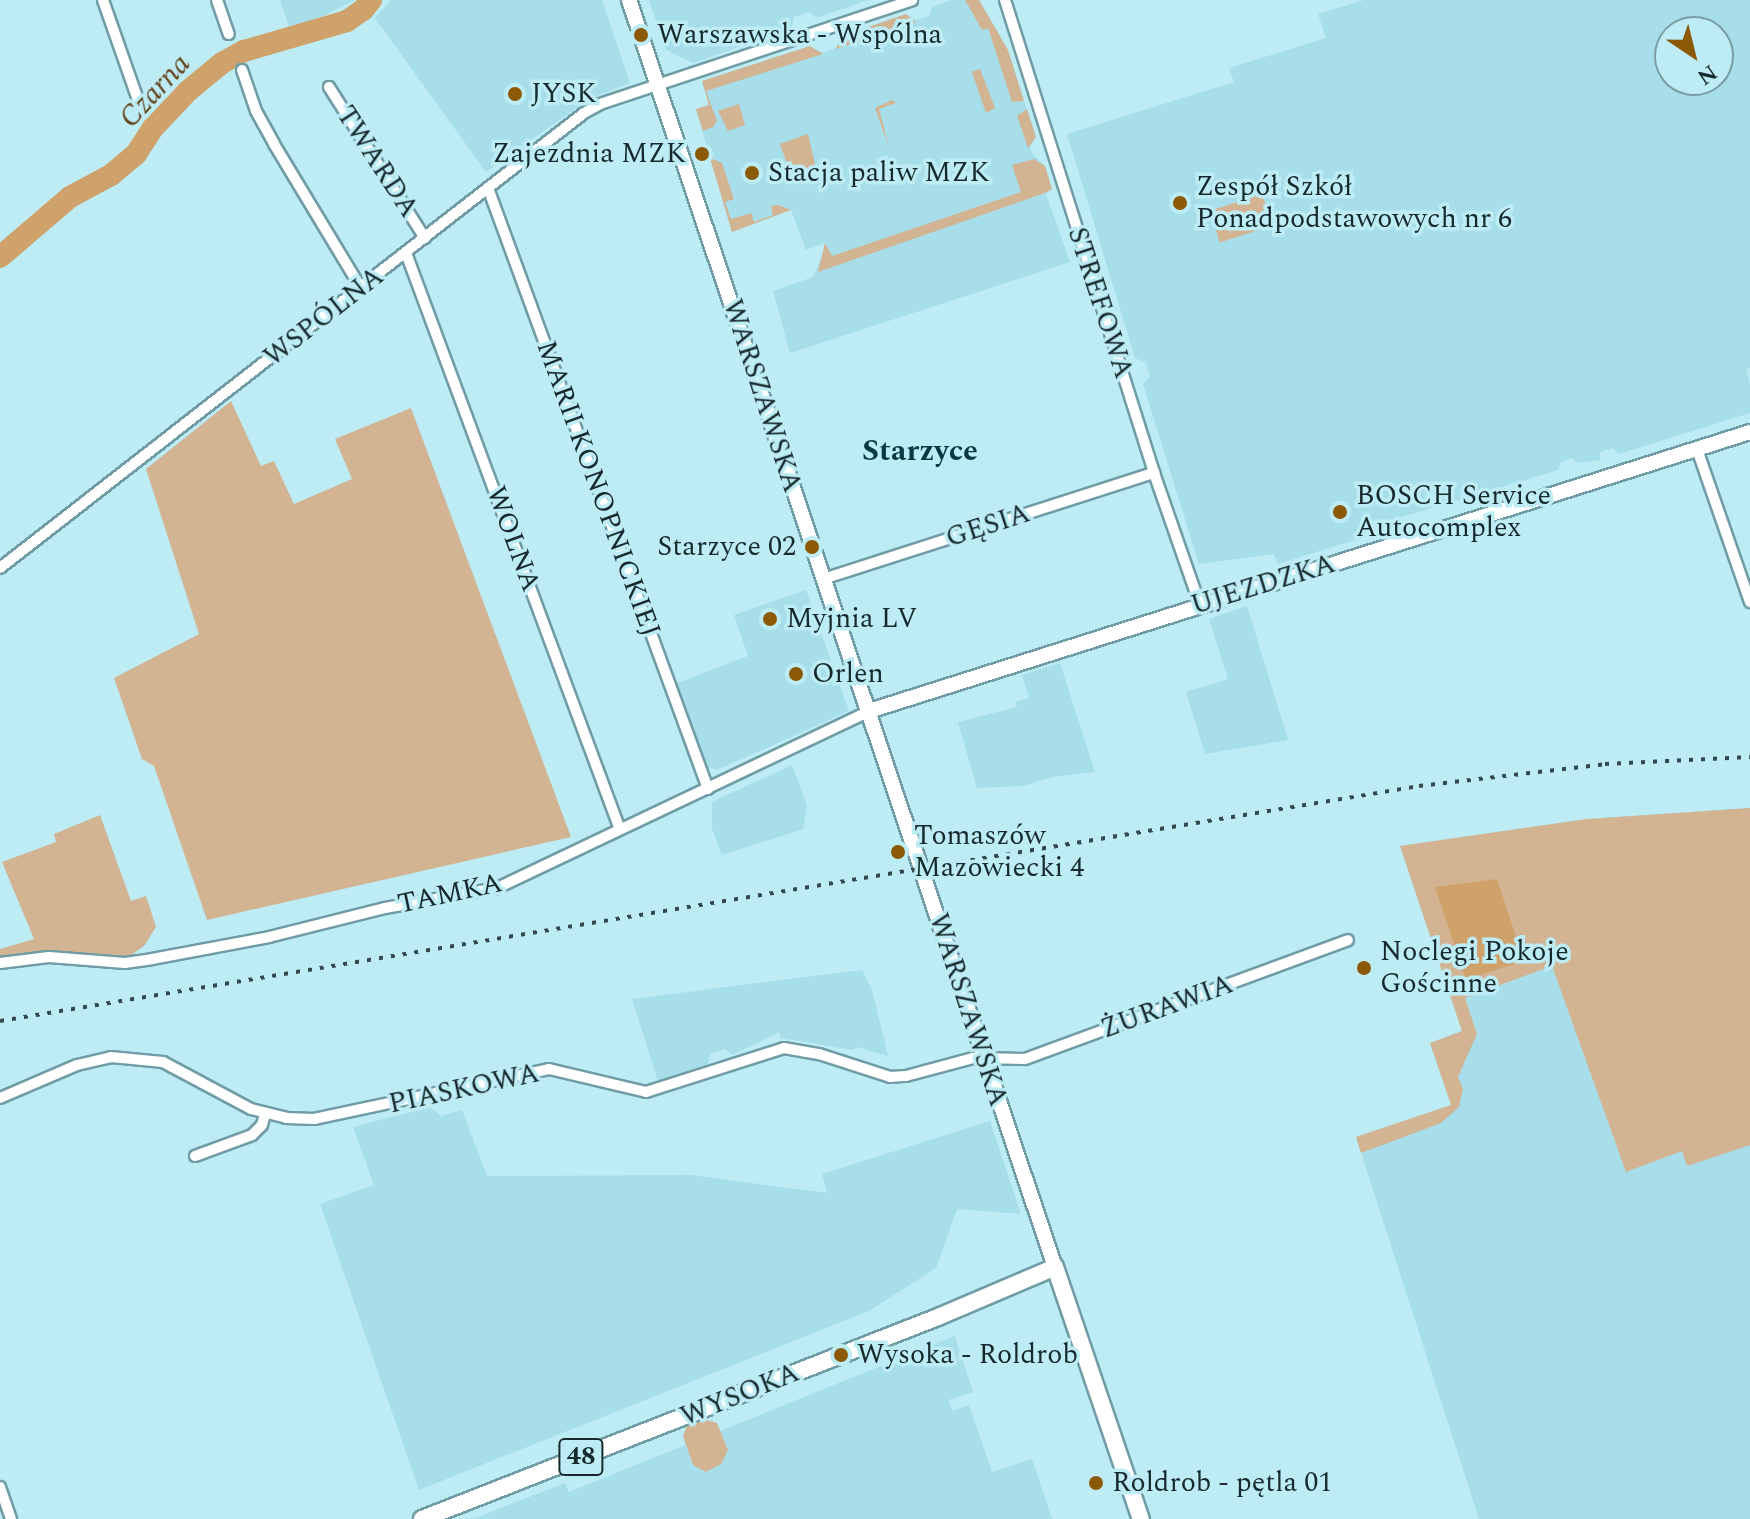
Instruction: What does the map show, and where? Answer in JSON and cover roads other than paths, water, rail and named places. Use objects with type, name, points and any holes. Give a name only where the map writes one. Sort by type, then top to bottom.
[{"type":"main road","name":"WARSZAWSKA","points":[[629,0],[1141,1519]]},
{"type":"main road","name":"UJEZDZKA","points":[[869,711],[1750,432]]},
{"type":"main road","name":"WYSOKA","points":[[422,1519],[938,1317],[1055,1267]]},
{"type":"street","points":[[103,0],[139,103]]},
{"type":"street","points":[[217,0],[229,34]]},
{"type":"street","name":"WSPÓLNA","points":[[0,568],[584,113],[600,104],[912,0]]},
{"type":"street","name":"STREFOWA","points":[[1005,0],[1154,473],[1200,605]]},
{"type":"street","points":[[242,70],[268,133],[361,288]]},
{"type":"street","name":"TWARDA","points":[[329,87],[425,238]]},
{"type":"street","name":"MARII KONOPNICKIEJ","points":[[488,188],[708,789]]},
{"type":"street","name":"WOLNA","points":[[406,253],[619,827]]},
{"type":"street","points":[[1697,449],[1750,602]]},
{"type":"street","name":"GĘSIA","points":[[823,579],[1154,473]]},
{"type":"street","name":"TAMKA","points":[[0,963],[49,957],[125,963],[152,959],[269,937],[385,908],[497,888],[619,827],[708,789],[869,711]]},
{"type":"street","name":"ŻURAWIA","points":[[983,1057],[1025,1059],[1348,940]]},
{"type":"street","name":"PIASKOWA","points":[[0,1098],[77,1065],[111,1057],[139,1057],[180,1069],[230,1101],[265,1114],[314,1119],[341,1116],[549,1069],[646,1092],[784,1048],[809,1051],[890,1077],[983,1057]]},
{"type":"street","points":[[195,1156],[252,1135],[262,1125],[265,1114]]},
{"type":"street","points":[[0,1487],[11,1519]]},
{"type":"waterway","name":"Czarna","points":[[0,257],[70,197],[111,175],[136,154],[153,128],[188,91],[222,63],[244,51],[347,21],[371,0]]},
{"type":"railway","points":[[0,1021],[1419,786],[1605,764],[1750,757]]},
{"type":"place","name":"Warszawska - Wspólna","points":[[641,35]]},
{"type":"place","name":"JYSK","points":[[515,94]]},
{"type":"place","name":"Zajezdnia MZK","points":[[702,154]]},
{"type":"place","name":"Stacja paliw MZK","points":[[752,173]]},
{"type":"place","name":"Zespół Szkół Ponadpodstawowych nr 6","points":[[1180,203]]},
{"type":"place","name":"BOSCH Service Autocomplex","points":[[1340,512]]},
{"type":"place","name":"Starzyce 02","points":[[812,547]]},
{"type":"place","name":"Myjnia LV","points":[[770,619]]},
{"type":"place","name":"Orlen","points":[[796,674]]},
{"type":"place","name":"Tomaszów Mazowiecki 4","points":[[898,852]]},
{"type":"place","name":"Noclegi Pokoje Gościnne","points":[[1364,968]]},
{"type":"place","name":"Wysoka - Roldrob","points":[[841,1355]]},
{"type":"place","name":"Roldrob - pętla 01","points":[[1096,1483]]},
{"type":"district","name":"Starzyce","points":[[920,451]]}]
